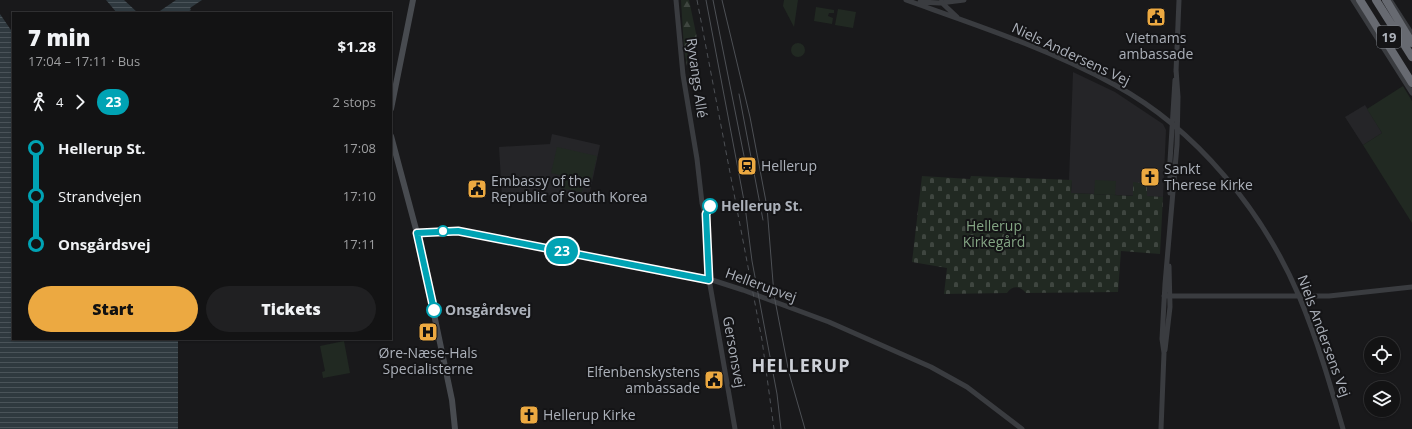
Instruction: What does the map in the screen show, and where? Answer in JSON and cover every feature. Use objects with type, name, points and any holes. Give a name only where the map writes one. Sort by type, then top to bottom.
[{"type":"highway","points":[[1360,0],[1412,82]]},
{"type":"highway","name":"19","points":[[1366,0],[1412,74]]},
{"type":"highway","name":"19","points":[[1376,0],[1412,57]]},
{"type":"highway","points":[[1386,0],[1412,43]]},
{"type":"highway","points":[[1403,78],[1412,91]]},
{"type":"main road","points":[[392,104],[413,0]]},
{"type":"main road","points":[[392,140],[417,233],[452,400],[455,429]]},
{"type":"street","name":"Ryvangs Allé","points":[[676,0],[682,69],[697,159],[702,203],[706,217],[709,280]]},
{"type":"street","name":"Niels Andersens Vej","points":[[906,0],[980,26],[1091,73],[1140,100],[1177,129],[1202,153],[1250,210],[1267,234],[1299,296],[1320,352],[1343,429]]},
{"type":"street","points":[[909,0],[964,0]]},
{"type":"street","points":[[1353,0],[1403,78]]},
{"type":"street","points":[[1390,0],[1412,34]]},
{"type":"street","name":"Niels Andersens Vej","points":[[940,1],[958,18]]},
{"type":"street","points":[[1171,198],[1169,184],[1171,124],[1176,69],[1179,1]]},
{"type":"street","points":[[1161,428],[1164,353],[1162,339],[1164,296],[1171,198],[1174,184],[1177,129],[1178,97],[1176,69]]},
{"type":"street","name":"Hellerupvej","points":[[417,233],[458,231],[709,280],[743,290],[829,322],[931,367],[967,387],[1022,429]]},
{"type":"street","points":[[1164,353],[1167,340],[1170,296],[1168,256]]},
{"type":"street","name":"Gersonsvej","points":[[709,280],[735,429]]},
{"type":"street","points":[[1164,296],[1329,296],[1412,287]]},
{"type":"shaded area","points":[[106,0],[124,0],[137,12],[116,12]]},
{"type":"shaded area","points":[[176,0],[202,0],[190,8],[191,10],[188,12],[158,12]]},
{"type":"shaded area","points":[[0,14],[12,32],[12,340],[178,340],[178,429],[0,429]]},
{"type":"shaded area","points":[[1073,72],[1115,92],[1163,124],[1166,130],[1163,197],[1071,193],[1072,181],[1069,180]]},
{"type":"shaded area","points":[[1365,105],[1382,133],[1363,145],[1345,117]]},
{"type":"shaded area","points":[[552,134],[600,145],[588,201],[558,195],[502,197],[499,147],[550,144]]},
{"type":"green space","points":[[681,0],[689,0],[697,38],[688,46],[687,66],[684,49]]},
{"type":"green space","points":[[784,0],[798,0],[794,27],[783,6]]},
{"type":"green space","points":[[816,7],[834,10],[834,13],[829,13],[828,16],[833,18],[832,24],[814,21]]},
{"type":"green space","points":[[838,9],[856,12],[853,28],[835,25]]},
{"type":"green space","points":[[795,43],[801,43],[805,47],[805,53],[801,57],[795,57],[791,53],[791,47]]},
{"type":"green space","points":[[1403,86],[1412,101],[1412,223],[1363,145],[1382,133],[1367,109]]},
{"type":"green space","points":[[557,147],[597,156],[591,182],[551,173]]},
{"type":"green space","name":"Hellerup Kirkegård","points":[[922,176],[970,179],[971,176],[1072,180],[1071,193],[1133,196],[1133,182],[1147,184],[1147,196],[1163,197],[1160,254],[1121,251],[1118,292],[1026,293],[1016,287],[1009,290],[1007,293],[944,294],[947,268],[912,262]]},
{"type":"green space","points":[[563,178],[584,182],[582,192],[561,188]]},
{"type":"green space","points":[[1095,180],[1116,181],[1115,195],[1094,194]]},
{"type":"green space","points":[[344,341],[350,373],[323,378],[322,372],[325,371],[320,346]]},
{"type":"tram line","points":[[706,0],[745,206],[752,261],[777,394],[781,429]]},
{"type":"tram line","points":[[713,0],[746,166]]},
{"type":"tram line","points":[[722,0],[750,117],[767,207],[774,295],[789,373],[805,429]]},
{"type":"tram line","points":[[739,94],[763,220]]},
{"type":"railway","points":[[697,0],[762,340],[774,429]]},
{"type":"bus line","name":"23","points":[[434,310],[417,233],[453,230],[709,280],[706,214],[710,206]]},
{"type":"place","name":"Vietnams ambassade","points":[[1156,17]]},
{"type":"place","name":"Hellerup","points":[[747,166]]},
{"type":"place","name":"Sankt Therese Kirke","points":[[1150,177]]},
{"type":"place","name":"Embassy of the Republic of South Korea","points":[[477,189]]},
{"type":"place","name":"Hellerup St.","points":[[710,206]]},
{"type":"place","name":"Onsgårdsvej","points":[[434,310]]},
{"type":"place","name":"Øre-Næse-Hals Specialisterne","points":[[428,332]]},
{"type":"place","name":"Elfenbenskystens ambassade","points":[[714,380]]},
{"type":"place","name":"Hellerup Kirke","points":[[529,415]]},
{"type":"district","name":"HELLERUP","points":[[801,366]]}]
